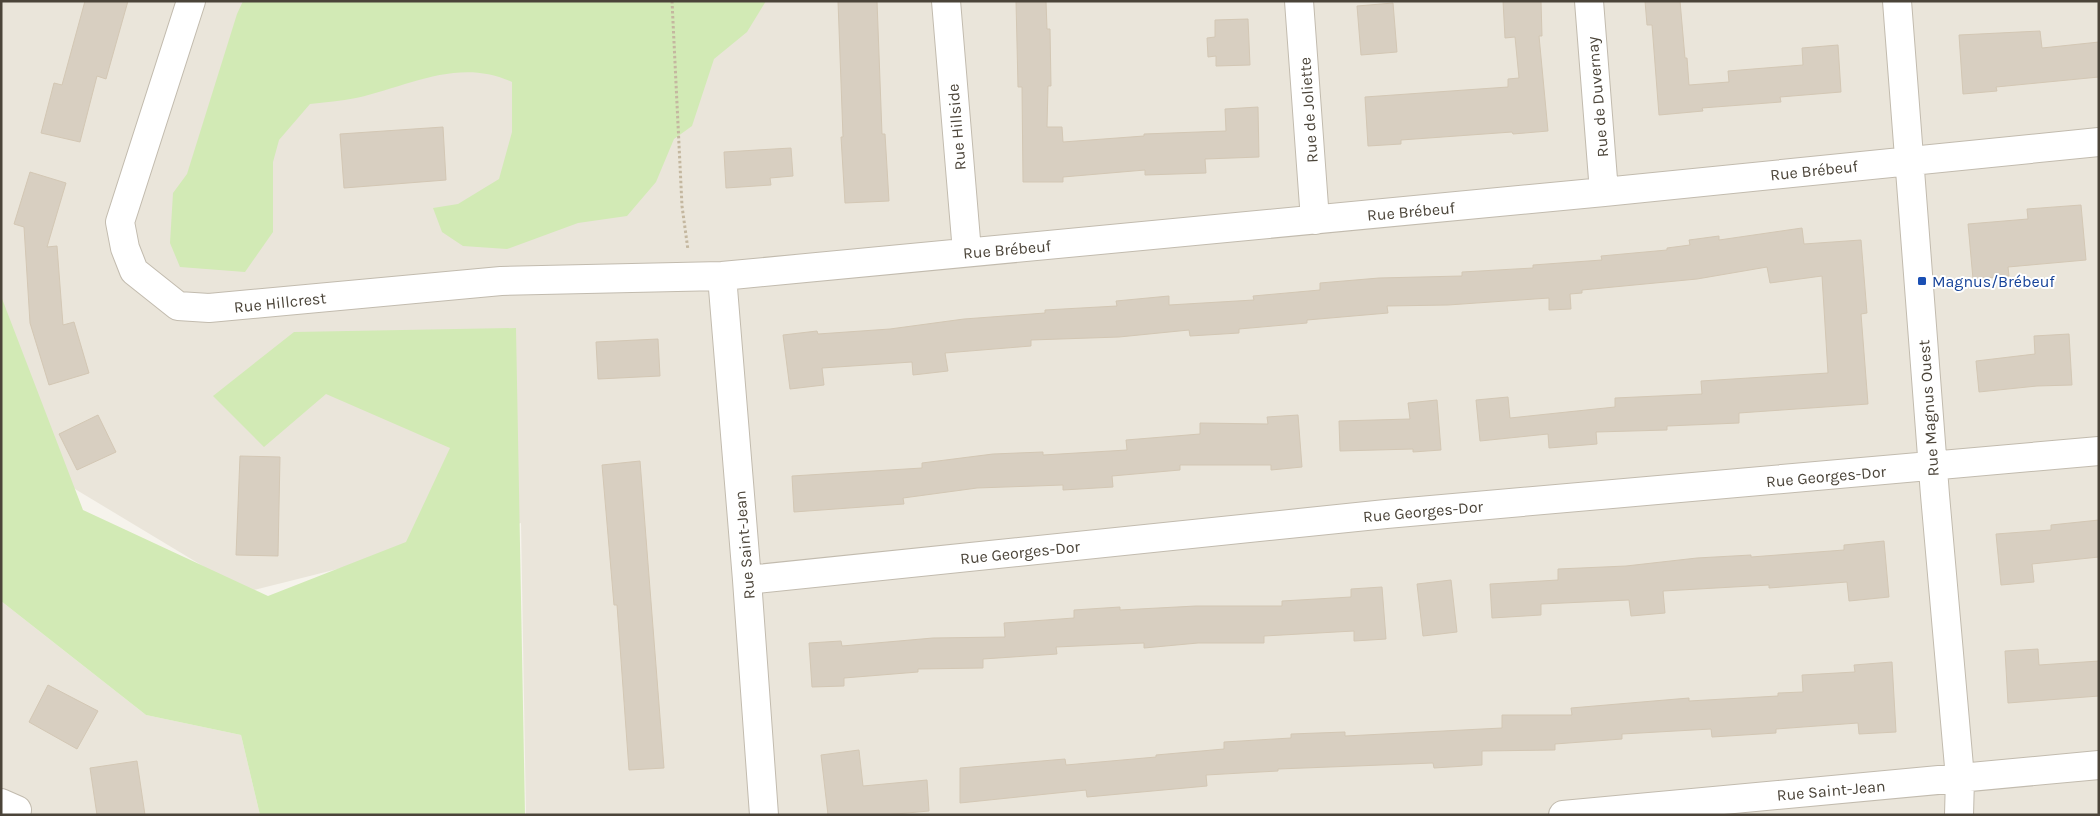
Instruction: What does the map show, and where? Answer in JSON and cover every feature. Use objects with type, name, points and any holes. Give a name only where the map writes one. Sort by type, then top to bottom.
[{"type":"street","name":"Rue Hillcrest","points":[[191,1],[120,222],[125,248],[134,271],[178,306],[208,308],[243,307],[379,291],[501,281],[722,276]]},
{"type":"street","name":"Rue Hillside","points":[[946,1],[967,252]]},
{"type":"street","name":"Rue de Joliette","points":[[1299,1],[1316,220]]},
{"type":"street","name":"Rue de Duvernay","points":[[1588,1],[1604,192]]},
{"type":"street","name":"Rue Magnus Ouest","points":[[1897,1],[1933,467],[1960,778],[1959,815]]},
{"type":"street","name":"Rue Brébeuf","points":[[722,276],[1604,192],[2099,142]]},
{"type":"street","name":"Rue Saint-Jean","points":[[722,276],[764,815]]},
{"type":"street","name":"Rue Georges-Dor","points":[[747,580],[1386,514],[2099,451]]},
{"type":"street","name":"Rue Saint-Jean","points":[[1563,815],[2099,765]]},
{"type":"path","points":[[672,1],[682,206],[692,277]]},
{"type":"shaded area","points":[[1,1],[2099,1],[2099,815],[526,815],[521,523],[246,592],[70,486],[1,299]]},
{"type":"shaded area","points":[[1,601],[146,715],[241,735],[260,815],[1,815]]},
{"type":"green space","points":[[243,1],[766,1],[747,32],[714,59],[692,126],[674,139],[656,182],[627,216],[578,223],[507,249],[463,246],[442,232],[433,208],[458,204],[499,179],[512,132],[512,82],[492,75],[473,72],[453,73],[434,76],[356,98],[310,104],[279,140],[273,162],[273,232],[245,272],[180,267],[170,243],[173,193],[187,174],[237,14]]},
{"type":"green space","points":[[1,296],[83,510],[268,596],[406,542],[450,448],[326,394],[264,447],[213,396],[294,332],[516,328],[525,815],[260,815],[241,735],[146,715],[1,601]]},
{"type":"building","points":[[85,1],[128,1],[106,79],[97,76],[80,142],[41,133],[54,83],[62,85]]},
{"type":"building","points":[[838,1],[877,1],[882,134],[885,134],[889,201],[845,203],[841,137],[843,137]]},
{"type":"building","points":[[1016,1],[1046,1],[1047,29],[1050,29],[1051,86],[1048,86],[1047,127],[1062,127],[1063,142],[1144,136],[1144,134],[1226,131],[1225,109],[1258,107],[1259,157],[1205,159],[1206,173],[1145,175],[1145,170],[1063,177],[1063,182],[1023,182],[1022,87],[1018,87]]},
{"type":"building","points":[[1503,1],[1541,1],[1542,36],[1539,36],[1548,131],[1401,140],[1401,144],[1368,146],[1365,97],[1508,87],[1508,79],[1519,78],[1515,37],[1505,38]]},
{"type":"building","points":[[1645,1],[1680,1],[1689,85],[1729,82],[1728,71],[1803,65],[1802,48],[1838,45],[1841,92],[1780,97],[1781,102],[1702,108],[1703,111],[1659,115],[1652,25],[1647,25]]},
{"type":"building","points":[[1393,3],[1397,52],[1361,55],[1357,6]]},
{"type":"building","points":[[1248,19],[1250,65],[1216,66],[1216,56],[1208,57],[1207,38],[1215,37],[1215,20]]},
{"type":"building","points":[[2040,31],[2042,48],[2099,42],[2099,77],[1996,87],[1997,91],[1963,94],[1959,35]]},
{"type":"building","points":[[443,127],[446,180],[344,188],[340,134]]},
{"type":"building","points":[[791,148],[793,176],[770,178],[771,185],[726,188],[724,152]]},
{"type":"building","points":[[30,172],[66,183],[47,247],[57,246],[63,325],[74,322],[89,373],[49,385],[30,323],[24,227],[14,224]]},
{"type":"building","points":[[2081,205],[2086,260],[2008,267],[2009,276],[1973,279],[1968,224],[2028,219],[2027,209]]},
{"type":"building","points":[[1802,228],[1804,244],[1861,240],[1867,313],[1861,314],[1868,404],[1739,413],[1739,423],[1667,426],[1667,430],[1596,432],[1597,444],[1549,448],[1548,434],[1480,441],[1476,400],[1508,397],[1510,418],[1615,407],[1615,398],[1702,394],[1701,381],[1828,373],[1822,276],[1770,283],[1767,267],[1697,279],[1582,290],[1582,293],[1570,294],[1571,309],[1549,310],[1549,298],[1448,305],[1387,306],[1388,313],[1307,320],[1307,323],[1239,329],[1239,333],[1190,336],[1189,330],[1119,337],[1031,340],[1031,346],[945,353],[948,371],[913,375],[912,362],[822,368],[824,385],[790,389],[783,335],[817,331],[818,334],[890,329],[964,319],[1045,313],[1045,310],[1117,306],[1116,301],[1169,296],[1169,305],[1254,300],[1253,296],[1320,290],[1320,283],[1379,278],[1462,276],[1462,272],[1533,268],[1533,265],[1602,260],[1601,256],[1667,250],[1667,248],[1690,245],[1689,240],[1719,236],[1719,240]]},
{"type":"building","points":[[2069,334],[2072,385],[2037,386],[1979,392],[1976,361],[2035,354],[2034,336]]},
{"type":"building","points":[[658,339],[660,376],[598,379],[596,342]]},
{"type":"building","points":[[1437,400],[1441,450],[1413,452],[1413,449],[1340,451],[1339,421],[1410,419],[1408,403]]},
{"type":"building","points":[[98,415],[116,452],[77,470],[59,434]]},
{"type":"building","points":[[1298,415],[1302,467],[1271,470],[1271,465],[1180,465],[1180,470],[1112,476],[1113,487],[1063,490],[1063,485],[977,488],[903,498],[904,504],[794,512],[792,476],[922,468],[922,463],[993,454],[1043,452],[1043,455],[1127,450],[1126,440],[1200,434],[1200,423],[1268,424],[1267,417]]},
{"type":"building","points":[[240,456],[280,457],[278,556],[236,555]]},
{"type":"building","points":[[640,461],[664,768],[629,770],[617,605],[614,605],[602,465]]},
{"type":"building","points":[[2099,520],[2099,557],[2032,564],[2034,582],[2001,585],[1996,534],[2051,530],[2051,525]]},
{"type":"building","points":[[1884,541],[1889,597],[1849,601],[1847,582],[1769,588],[1769,585],[1663,591],[1665,613],[1631,616],[1629,600],[1541,604],[1541,615],[1492,618],[1490,584],[1558,580],[1558,569],[1626,566],[1697,558],[1751,555],[1751,557],[1844,550],[1844,545]]},
{"type":"building","points":[[1451,580],[1457,632],[1423,636],[1417,584]]},
{"type":"building","points":[[1382,587],[1386,639],[1354,641],[1354,631],[1264,636],[1264,643],[1198,643],[1144,648],[1144,643],[1056,647],[1057,654],[983,659],[983,668],[918,669],[918,672],[844,678],[844,686],[812,687],[809,643],[841,641],[842,646],[933,638],[1005,637],[1004,623],[1074,618],[1074,610],[1120,607],[1120,610],[1196,606],[1282,606],[1282,601],[1351,597],[1351,589]]},
{"type":"building","points":[[2038,649],[2039,665],[2099,661],[2099,696],[2008,703],[2005,651]]},
{"type":"building","points":[[1892,662],[1896,732],[1859,734],[1858,723],[1776,729],[1776,733],[1712,737],[1711,729],[1622,734],[1622,739],[1555,744],[1555,750],[1482,751],[1482,765],[1434,768],[1433,763],[1278,769],[1278,771],[1206,775],[1207,786],[1087,797],[1086,790],[960,803],[960,768],[1065,759],[1066,765],[1156,757],[1156,755],[1224,749],[1224,742],[1291,738],[1291,734],[1345,732],[1345,736],[1502,728],[1502,715],[1572,715],[1571,708],[1689,698],[1689,701],[1778,696],[1778,693],[1803,692],[1802,675],[1855,672],[1854,665]]},
{"type":"building","points":[[48,685],[98,711],[77,749],[29,722]]},
{"type":"building","points":[[859,750],[863,786],[927,780],[929,811],[885,815],[828,815],[821,755]]},
{"type":"building","points":[[137,761],[145,815],[97,815],[90,768]]},
{"type":"place","name":"Magnus/Brébeuf","points":[[1922,281]]}]
